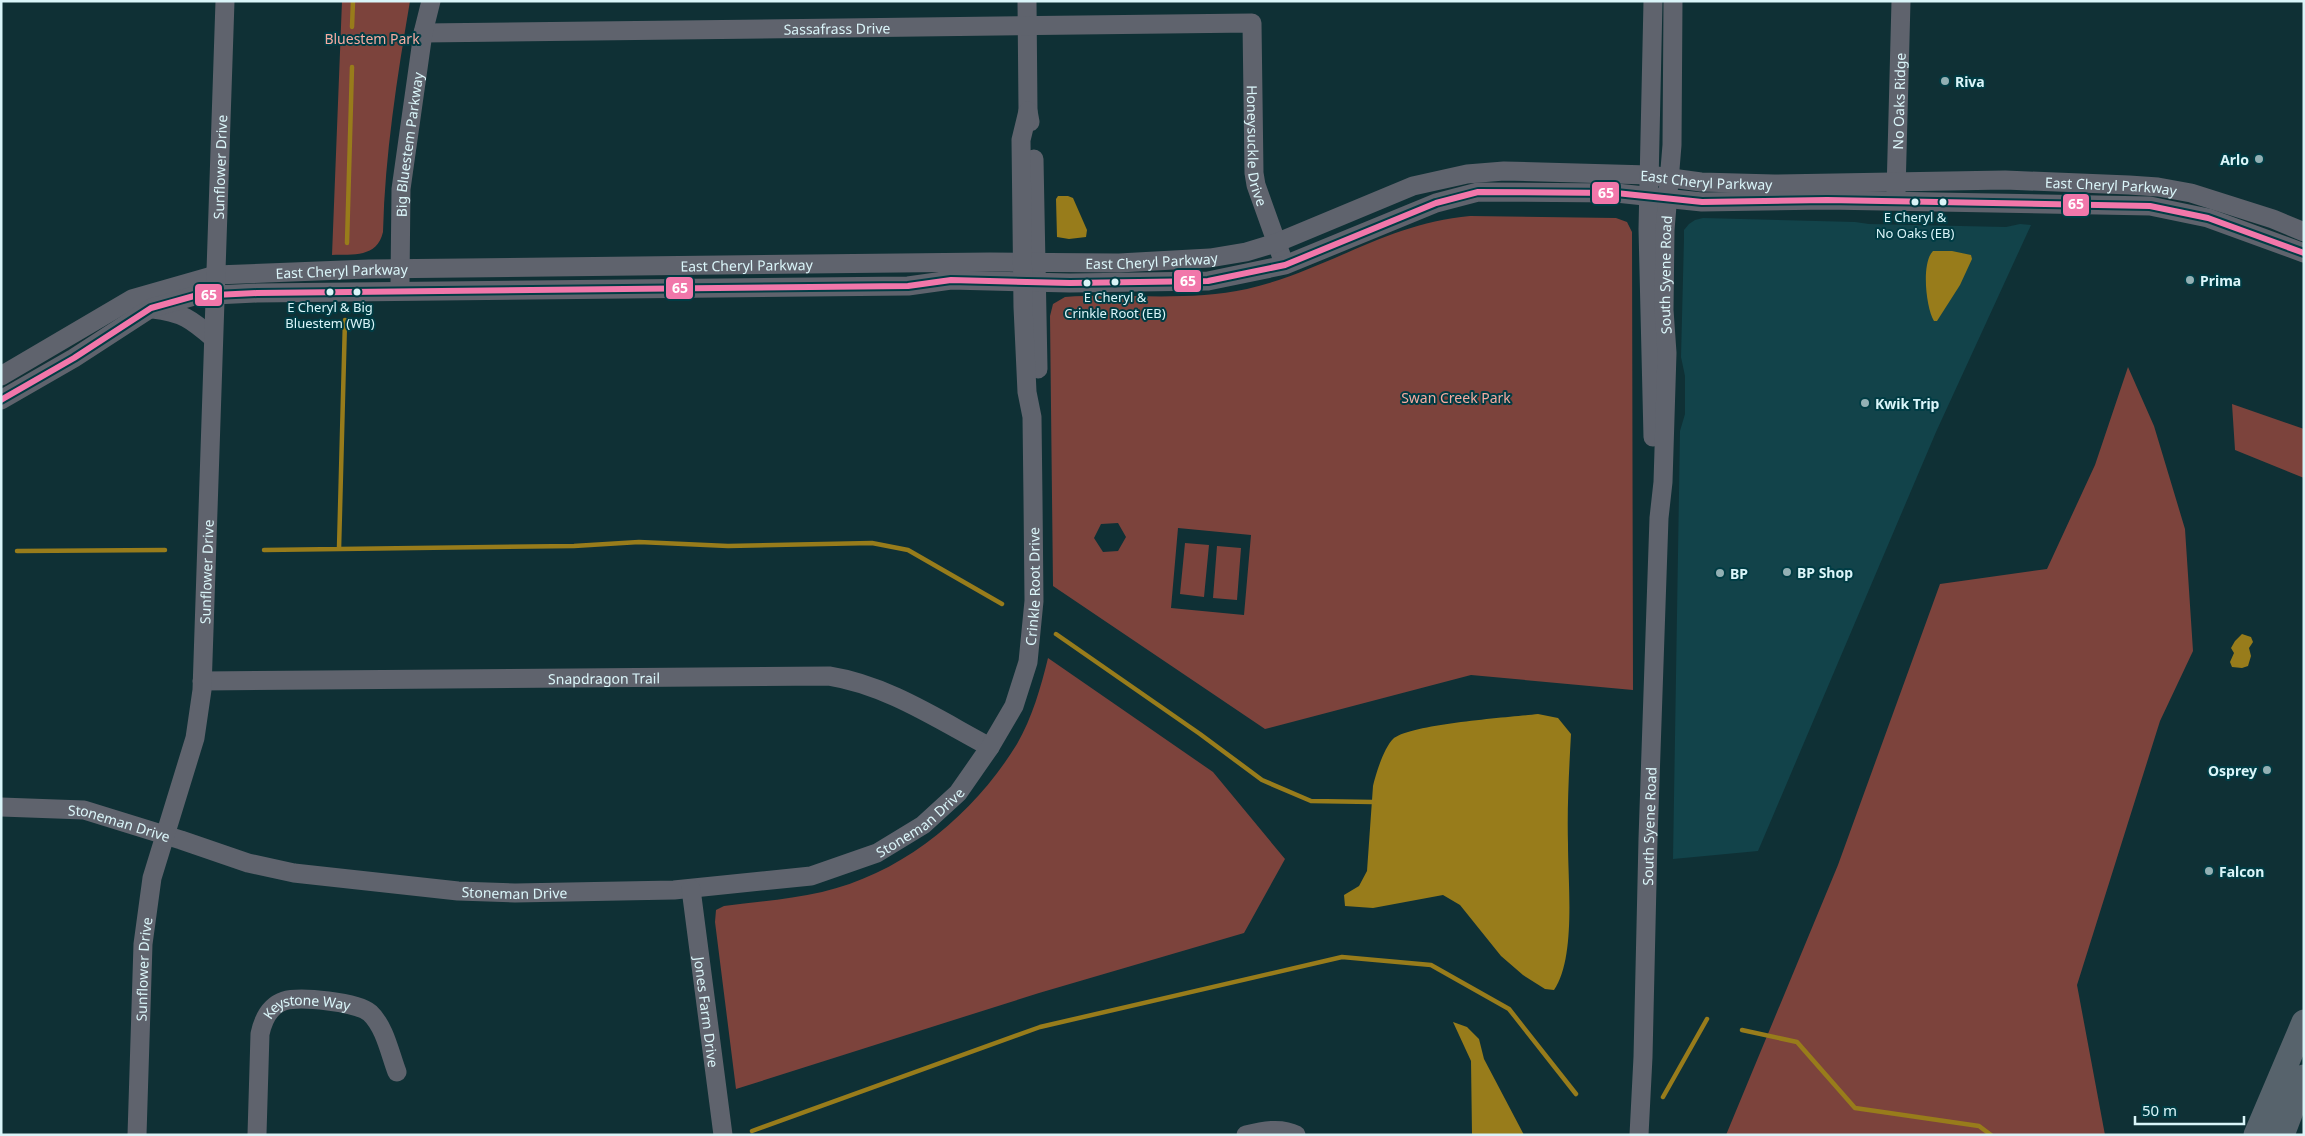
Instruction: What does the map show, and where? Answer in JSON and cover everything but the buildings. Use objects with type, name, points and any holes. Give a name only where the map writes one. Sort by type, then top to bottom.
[{"type":"main road","points":[[2256,1135],[2304,1022]]},
{"type":"main road","points":[[2282,1135],[2304,1077]]},
{"type":"street","name":"Sunflower Drive","points":[[137,1135],[143,944],[152,878],[195,738],[202,681],[225,1]]},
{"type":"street","name":"Big Bluestem Parkway","points":[[400,291],[401,188],[423,32],[431,1]]},
{"type":"street","name":"Crinkle Root Drive","points":[[990,747],[1014,706],[1028,662],[1034,601],[1032,417],[1027,392],[1029,263],[1034,140],[1028,111],[1027,1]]},
{"type":"street","name":"South Syene Road","points":[[1653,1],[1650,175],[1658,196]]},
{"type":"street","name":"South Syene Road","points":[[1639,1135],[1644,1057],[1648,839],[1659,518],[1651,398],[1648,288],[1658,196],[1669,177],[1672,146],[1673,1]]},
{"type":"street","name":"No Oaks Ridge","points":[[1896,201],[1901,1]]},
{"type":"street","name":"Sassafrass Drive","points":[[423,32],[1252,23]]},
{"type":"street","name":"Honeysuckle Drive","points":[[1252,23],[1254,173],[1256,185],[1285,265]]},
{"type":"street","name":"East Cheryl Parkway","points":[[1,376],[132,299],[216,275],[399,269],[1119,263],[1210,258],[1246,252],[1276,243],[1413,186],[1467,174],[1504,172],[1650,175],[1702,182],[1747,183],[2005,180],[2158,187],[2222,203],[2304,232]]},
{"type":"street","name":"East Cheryl Parkway","points":[[1,400],[74,358],[151,308],[184,297],[216,294],[400,291],[908,286],[951,280],[1030,282],[1208,281],[1285,265],[1436,203],[1478,192],[1537,191],[1658,196],[1702,202],[1827,200],[2150,206],[2208,218],[2304,253]]},
{"type":"street","points":[[151,308],[173,311],[191,319],[213,338]]},
{"type":"street","name":"Snapdragon Trail","points":[[202,681],[830,676],[853,680],[878,688],[990,747]]},
{"type":"street","name":"Stoneman Drive","points":[[1,807],[84,810],[248,864],[294,873],[372,883],[458,891],[515,893],[691,889],[811,876],[877,853],[922,824],[958,793],[990,747]]},
{"type":"street","name":"Jones Farm Drive","points":[[691,889],[723,1135]]},
{"type":"street","name":"Keystone Way","points":[[257,1134],[260,1034],[264,1019],[282,1001],[298,999],[347,1004],[365,1010],[380,1025],[397,1072]]},
{"type":"street","points":[[1246,1135],[1263,1130],[1290,1132],[1296,1135]]},
{"type":"shaded area","points":[[1058,196],[1073,198],[1087,230],[1086,237],[1069,239],[1057,237],[1056,199]]},
{"type":"shaded area","points":[[1703,218],[2006,227],[2020,224],[2031,225],[1936,432],[1758,851],[1673,859],[1680,431],[1685,414],[1685,376],[1681,357],[1684,230],[1695,220]]},
{"type":"shaded area","points":[[1933,251],[1952,251],[1971,255],[1972,259],[1960,285],[1937,321],[1934,321],[1931,315],[1926,286],[1927,265]]},
{"type":"shaded area","points":[[2242,634],[2251,637],[2253,642],[2249,648],[2251,656],[2248,666],[2242,668],[2232,667],[2230,662],[2234,653],[2231,648]]},
{"type":"shaded area","points":[[1538,714],[1558,718],[1571,734],[1568,817],[1568,940],[1561,976],[1554,990],[1545,989],[1523,975],[1501,956],[1460,905],[1443,895],[1373,908],[1345,906],[1344,895],[1359,886],[1367,871],[1373,786],[1378,768],[1393,739],[1419,729],[1439,725]]},
{"type":"shaded area","points":[[1453,1022],[1467,1027],[1479,1039],[1484,1059],[1524,1135],[1472,1135],[1471,1061]]},
{"type":"green space","name":"Bluestem Park","points":[[342,1],[410,1],[389,145],[383,232],[380,240],[370,250],[356,254],[332,255]]},
{"type":"green space","name":"Swan Creek Park","points":[[1470,216],[1616,218],[1627,222],[1632,232],[1633,690],[1471,675],[1265,729],[1053,586],[1050,316],[1053,304],[1065,297],[1202,295],[1247,289],[1304,271],[1384,237],[1440,220]],"holes":[[[1118,523],[1126,537],[1118,551],[1103,552],[1094,538],[1101,524]],[[1178,528],[1251,535],[1244,615],[1171,608]]]},
{"type":"green space","points":[[2128,367],[2154,426],[2185,529],[2193,651],[2160,721],[2077,985],[2105,1135],[1726,1135],[1838,865],[1940,584],[2047,569],[2095,465]]},
{"type":"green space","points":[[2232,404],[2304,429],[2304,478],[2235,450]]},
{"type":"green space","points":[[1185,543],[1209,545],[1204,597],[1180,594]]},
{"type":"green space","points":[[1217,546],[1241,548],[1237,600],[1213,598]]},
{"type":"green space","points":[[1048,658],[1213,772],[1285,859],[1244,933],[1039,993],[736,1089],[715,922],[716,910],[724,906],[822,892],[852,883],[881,871],[934,837],[958,817],[980,794],[1000,770],[1017,744],[1035,702]]},
{"type":"waterway","points":[[352,27],[353,1]]},
{"type":"waterway","points":[[347,243],[352,67]]},
{"type":"waterway","points":[[339,549],[345,320]]},
{"type":"waterway","points":[[264,550],[574,546],[639,542],[728,546],[872,543],[908,550],[1002,604]]},
{"type":"waterway","points":[[17,551],[165,550]]},
{"type":"waterway","points":[[1056,634],[1200,734],[1262,780],[1311,801],[1373,802]]},
{"type":"waterway","points":[[752,1131],[1040,1027],[1342,957],[1431,965],[1509,1009],[1576,1094]]},
{"type":"waterway","points":[[1663,1097],[1707,1019]]},
{"type":"waterway","points":[[1742,1030],[1797,1042],[1855,1108],[1979,1126],[1991,1135]]},
{"type":"transit line","name":"65","points":[[1,400],[74,358],[151,308],[194,296],[257,293],[908,286],[951,280],[1070,283],[1208,281],[1285,265],[1436,203],[1478,192],[1616,193],[1702,202],[1827,200],[2150,206],[2208,218],[2304,253]]},
{"type":"place","name":"Riva","points":[[1945,81]]},
{"type":"place","name":"Arlo","points":[[2259,159]]},
{"type":"place","name":"E Cheryl & No Oaks (EB)","points":[[1915,202]]},
{"type":"place","name":"Prima","points":[[2190,280]]},
{"type":"place","name":"E Cheryl & Crinkle Root (EB)","points":[[1115,282]]},
{"type":"place","name":"E Cheryl & Big Bluestem (WB)","points":[[330,292]]},
{"type":"place","name":"Kwik Trip","points":[[1865,403]]},
{"type":"place","name":"BP Shop","points":[[1787,572]]},
{"type":"place","name":"BP","points":[[1720,573]]},
{"type":"place","name":"Osprey","points":[[2267,770]]},
{"type":"place","name":"Falcon","points":[[2209,871]]}]
